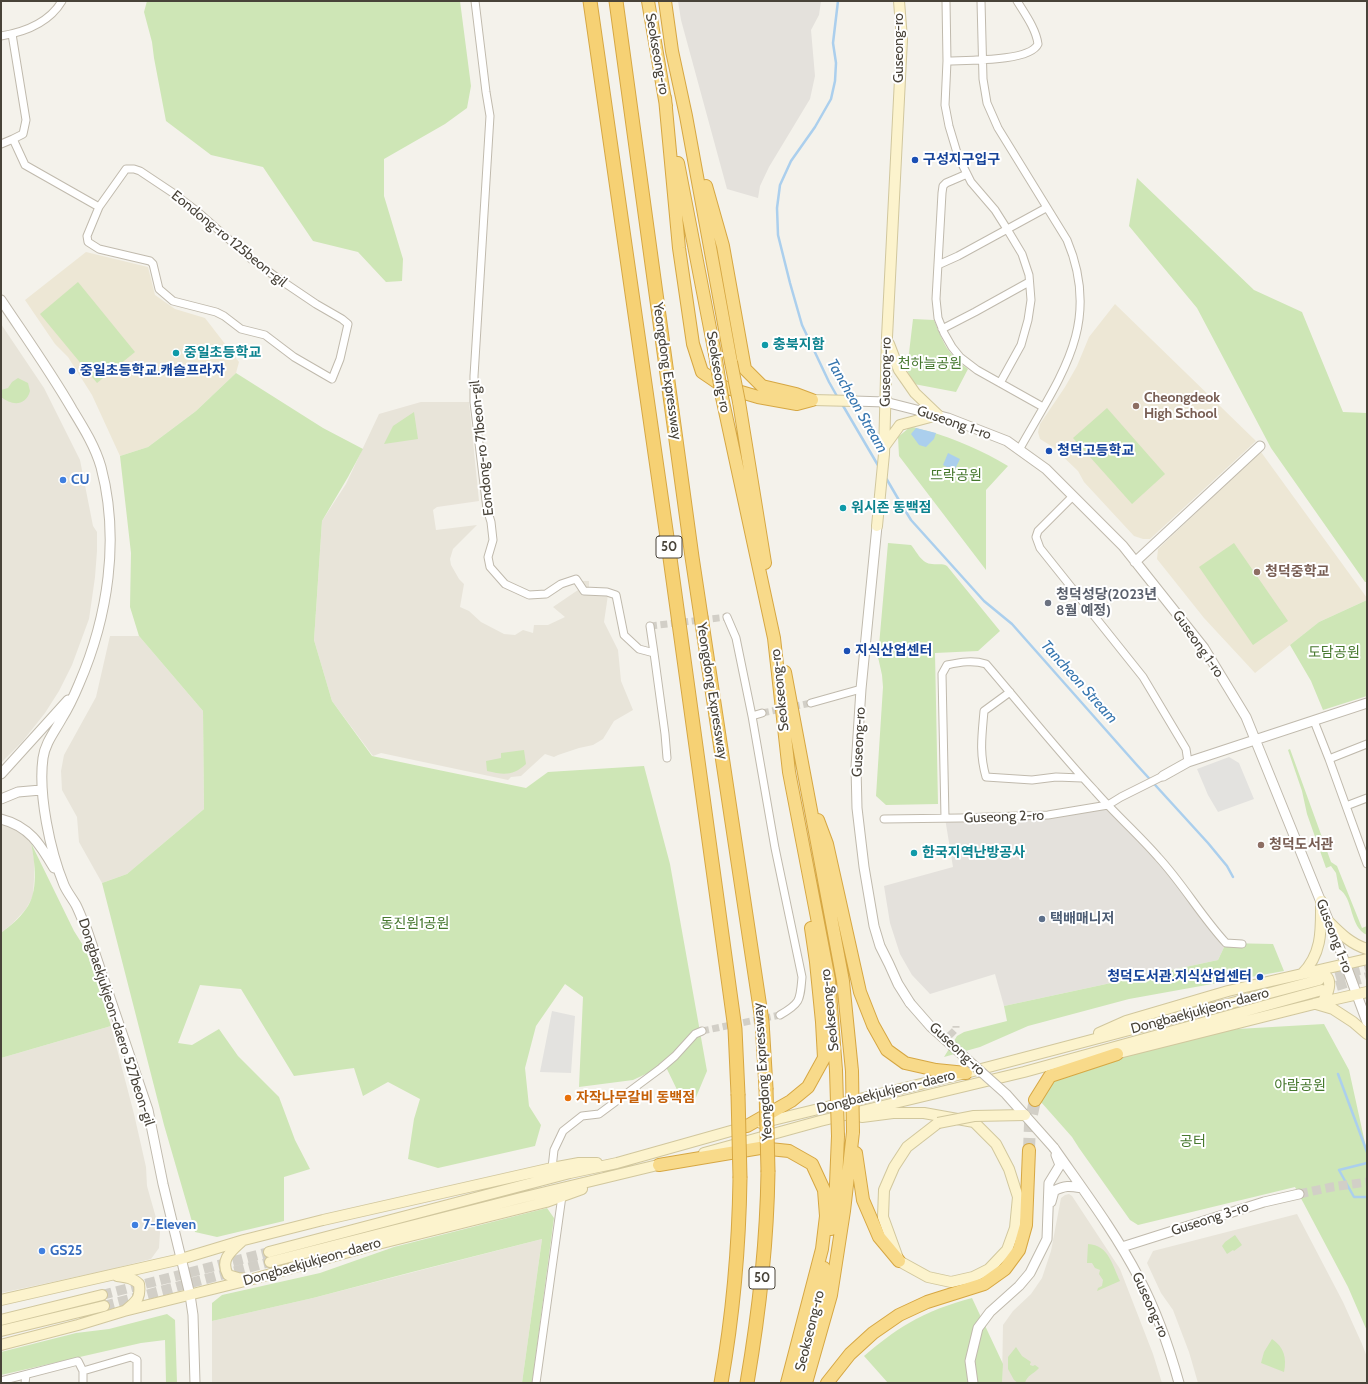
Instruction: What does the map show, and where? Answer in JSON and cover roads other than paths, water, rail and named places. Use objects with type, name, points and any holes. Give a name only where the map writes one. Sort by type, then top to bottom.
[{"type":"highway","name":"Yeongdong Expressway","points":[[590,1],[670,558],[735,1029],[740,1178],[739,1226],[734,1298],[721,1383]]},
{"type":"highway","name":"Yeongdong Expressway","points":[[616,1],[692,557],[762,1021],[766,1088],[768,1218],[760,1296],[747,1383]]},
{"type":"highway","name":"Seokseong-ro","points":[[648,1],[722,397],[774,638],[789,772],[829,980],[836,1070],[838,1136],[835,1208],[820,1291],[797,1383]]},
{"type":"highway","name":"Seokseong-ro","points":[[665,1],[672,51],[686,116],[739,402],[776,624],[843,981],[852,1071],[854,1132],[831,1295],[806,1383]]},
{"type":"highway","points":[[665,98],[679,248],[693,344],[702,372],[724,387],[758,397],[797,404],[812,400]]},
{"type":"highway","points":[[686,116],[723,246],[746,369],[762,386],[796,394],[812,400]]},
{"type":"highway","points":[[747,1126],[791,1101],[808,1087],[824,1058],[816,962],[784,769],[774,638]]},
{"type":"highway","points":[[807,790],[827,844],[860,992],[873,1025],[887,1050],[905,1063],[929,1069],[966,1072]]},
{"type":"highway","points":[[1035,1100],[1050,1076],[1117,1054]]},
{"type":"highway","points":[[854,1132],[863,1200],[879,1237],[899,1261]]},
{"type":"highway","points":[[658,1165],[760,1148],[789,1151],[812,1164],[824,1190],[826,1216],[822,1249],[787,1383]]},
{"type":"highway","points":[[827,1383],[850,1354],[873,1333],[899,1315],[927,1302],[984,1284],[1005,1269],[1019,1250],[1026,1225],[1029,1150]]},
{"type":"main road","name":"Guseong-ro","points":[[877,526],[884,450],[887,337],[902,39],[899,1]]},
{"type":"main road","points":[[887,337],[899,370],[915,393],[938,415]]},
{"type":"main road","points":[[812,400],[854,401]]},
{"type":"main road","points":[[884,450],[900,424],[938,415]]},
{"type":"main road","points":[[1073,1045],[1126,1021],[1228,992],[1302,974],[1311,966],[1318,948],[1321,932],[1321,901]]},
{"type":"main road","points":[[1329,922],[1344,937],[1360,947],[1367,949]]},
{"type":"main road","points":[[1302,974],[1319,980],[1346,965],[1367,959]]},
{"type":"main road","points":[[1318,1003],[1326,997],[1329,990],[1326,976],[1319,980]]},
{"type":"main road","name":"Dongbaekjukjeon-daero","points":[[1319,980],[1016,1074],[820,1122],[658,1165],[269,1257],[570,1173],[617,1163],[747,1126],[1073,1045],[1319,980]]},
{"type":"main road","points":[[1061,1061],[1117,1054],[1367,992]]},
{"type":"main road","points":[[1318,1003],[1333,1009],[1353,1022],[1367,1034]]},
{"type":"main road","points":[[820,1122],[893,1113],[924,1113],[974,1122],[996,1144],[1009,1169],[1018,1197],[1015,1228],[1007,1250],[989,1269],[973,1277],[951,1282],[928,1277],[899,1261],[883,1217],[884,1190],[894,1167],[907,1148],[938,1123],[974,1116],[1025,1115]]},
{"type":"main road","name":"Dongbaekjukjeon-daero","points":[[1,1300],[181,1259],[244,1240],[331,1218],[552,1168],[579,1163],[617,1163]]},
{"type":"main road","name":"Dongbaekjukjeon-daero","points":[[1,1344],[78,1325],[124,1311],[253,1279],[370,1246],[546,1202],[621,1173]]},
{"type":"main road","points":[[244,1240],[227,1254],[224,1263],[228,1275],[238,1278],[253,1279]]},
{"type":"main road","points":[[111,1275],[129,1278],[135,1280],[139,1284],[140,1293],[138,1298],[124,1311]]},
{"type":"main road","points":[[1,1320],[102,1295]]},
{"type":"main road","points":[[1,1331],[104,1306]]},
{"type":"street","points":[[1,36],[27,30],[44,21],[54,12],[62,1]]},
{"type":"street","name":"Eondong-ro 71beon-gil","points":[[475,1],[490,116],[474,376],[475,409],[487,509],[491,522],[493,540],[488,557],[490,567],[505,584],[529,595],[546,594],[561,584],[576,579],[584,591],[607,592],[616,595],[624,635],[639,649],[654,654]]},
{"type":"street","points":[[946,1],[947,61],[945,105],[948,126],[958,156],[967,174],[995,210],[1007,229],[1022,254],[1029,275],[1031,300],[1028,320],[1021,345],[1000,383]]},
{"type":"street","points":[[981,1],[983,79],[987,103],[998,128],[1067,240],[1074,257],[1080,294],[1081,312],[1071,355],[1018,450]]},
{"type":"street","points":[[947,61],[983,60],[1015,56],[1034,50],[1037,47],[1038,40],[1030,22],[1017,1]]},
{"type":"street","points":[[1,144],[23,134],[26,120],[12,34]]},
{"type":"street","points":[[13,139],[25,165],[98,207]]},
{"type":"street","name":"Eondong-ro 125beon-gil","points":[[126,169],[134,169],[148,176],[184,201],[250,258],[316,304],[348,324],[340,359],[332,379],[290,355],[265,335],[240,329],[224,316],[216,312],[173,301],[159,289],[153,264],[150,261],[99,249],[88,242],[87,236],[98,207],[126,169]]},
{"type":"street","points":[[967,174],[946,183],[942,193],[936,299],[938,318],[952,347],[960,357],[977,370],[1043,407]]},
{"type":"street","points":[[938,265],[958,256],[1046,208]]},
{"type":"street","points":[[942,329],[1029,282]]},
{"type":"street","name":"Dongbaekjukjeon-daero 527beon-gil","points":[[1,300],[56,382],[91,441],[100,465],[105,485],[110,532],[110,556],[107,586],[98,630],[76,692],[45,749],[43,757],[41,790],[54,858],[65,886],[77,907],[87,930],[148,1110],[194,1315],[196,1383]]},
{"type":"street","name":"Guseong 1-ro","points":[[854,401],[885,402],[950,418],[1007,441],[1046,468],[1123,546],[1204,648],[1246,717],[1321,901],[1367,1022]]},
{"type":"street","points":[[1135,562],[1260,446]]},
{"type":"street","points":[[1073,496],[1038,531],[1036,537],[1040,548],[1143,677],[1186,749],[1188,762]]},
{"type":"street","name":"Guseong-ro","points":[[877,526],[856,767],[857,808],[864,867],[874,926],[880,946],[898,984],[910,1003],[931,1027],[1006,1094],[1054,1148],[1122,1246],[1158,1317],[1168,1344],[1179,1383]]},
{"type":"street","points":[[727,617],[736,638],[752,716],[776,855],[802,977],[800,997],[792,1008],[780,1015]]},
{"type":"street","points":[[650,626],[666,734],[667,758]]},
{"type":"street","points":[[945,818],[942,674],[947,665],[960,662],[977,661],[986,664],[1082,778],[1158,856],[1196,904],[1211,927],[1226,943],[1242,944]]},
{"type":"street","points":[[811,703],[862,689]]},
{"type":"street","points":[[1,774],[76,692]]},
{"type":"street","points":[[1010,692],[984,711],[981,737],[982,763],[986,777],[1032,780],[1056,777],[1082,778]]},
{"type":"street","points":[[1163,776],[1188,762],[1367,704]]},
{"type":"street","points":[[752,716],[762,713]]},
{"type":"street","points":[[1314,721],[1346,806],[1365,851],[1367,864]]},
{"type":"street","points":[[1329,759],[1367,744]]},
{"type":"street","name":"Guseong 2-ro","points":[[884,819],[1048,815],[1108,805],[1163,776]]},
{"type":"street","points":[[1,799],[18,792],[41,790]]},
{"type":"street","points":[[1346,806],[1367,798]]},
{"type":"street","points":[[1,819],[22,828],[34,839],[42,848],[65,886]]},
{"type":"street","points":[[552,1168],[554,1150],[563,1131],[582,1116],[599,1114],[661,1068],[675,1056],[695,1034],[702,1031]]},
{"type":"street","points":[[973,1383],[970,1361],[978,1328],[990,1312],[1019,1286],[1030,1273],[1047,1239],[1049,1183],[1060,1166],[1054,1148]]},
{"type":"street","points":[[1049,1208],[1054,1191],[1069,1186],[1082,1188]]},
{"type":"street","name":"Guseong 3-ro","points":[[1122,1246],[1264,1202],[1299,1194]]},
{"type":"street","points":[[536,1383],[562,1196]]},
{"type":"street","points":[[83,1371],[131,1357],[137,1360],[136,1383]]},
{"type":"street","points":[[1,1381],[78,1361],[83,1371],[83,1383]]},
{"type":"street","points":[[25,1383],[26,1375]]},
{"type":"water","points":[[916,428],[936,433],[934,439],[926,447],[919,445],[911,434]]},
{"type":"water","points":[[948,453],[960,459],[954,471],[943,465]]},
{"type":"waterway","name":"Tancheon Stream","points":[[838,1],[833,43],[836,63],[835,81],[831,99],[815,127],[791,161],[780,185],[777,208],[778,235],[802,325],[838,398]]},
{"type":"waterway","name":"Tancheon Stream","points":[[842,404],[879,467]]},
{"type":"waterway","name":"Tancheon Stream","points":[[886,478],[900,502]]},
{"type":"waterway","name":"Tancheon Stream","points":[[903,507],[911,520],[984,601],[1012,624],[1208,843],[1227,866],[1233,877]]},
{"type":"waterway","points":[[1338,1074],[1367,1152]]},
{"type":"waterway","points":[[1367,1163],[1339,1170],[1354,1197],[1367,1197]]},
{"type":"tunnel","points":[[650,626],[727,617]]},
{"type":"tunnel","points":[[762,713],[811,703]]},
{"type":"tunnel","points":[[1321,980],[1367,968]]},
{"type":"tunnel","points":[[1322,990],[1367,977]]},
{"type":"tunnel","points":[[702,1031],[780,1015]]},
{"type":"tunnel","points":[[942,1043],[956,1029],[956,1026]]},
{"type":"tunnel","points":[[1029,1150],[1030,1124],[1035,1100]]},
{"type":"tunnel","points":[[1299,1194],[1367,1182]]},
{"type":"tunnel","points":[[102,1295],[269,1252]]},
{"type":"tunnel","points":[[104,1306],[270,1262]]},
{"type":"place","name":"구성지구입구","points":[[915,160]]},
{"type":"place","name":"충북지함","points":[[765,345]]},
{"type":"place","name":"중일초등학교","points":[[176,353]]},
{"type":"place","name":"중일초등학교.캐슬프라자","points":[[72,371]]},
{"type":"place","name":"Cheongdeok High School","points":[[1136,406]]},
{"type":"place","name":"청덕고등학교","points":[[1049,451]]},
{"type":"place","name":"CU","points":[[63,480]]},
{"type":"place","name":"워시존 동백점","points":[[843,508]]},
{"type":"place","name":"청덕중학교","points":[[1257,572]]},
{"type":"place","name":"청덕성당(2023년 8월 예정)","points":[[1048,603]]},
{"type":"place","name":"지식산업센터","points":[[847,651]]},
{"type":"place","name":"청덕도서관","points":[[1261,845]]},
{"type":"place","name":"한국지역난방공사","points":[[914,853]]},
{"type":"place","name":"택배매니저","points":[[1042,919]]},
{"type":"place","name":"청덕도서관.지식산업센터","points":[[1260,977]]},
{"type":"place","name":"자작나무갈비 동백점","points":[[568,1098]]},
{"type":"place","name":"7-Eleven","points":[[135,1225]]},
{"type":"place","name":"GS25","points":[[42,1251]]},
{"type":"park label","name":"천하늘공원","points":[[930,364]]},
{"type":"park label","name":"뜨락공원","points":[[956,476]]},
{"type":"park label","name":"도담공원","points":[[1334,653]]},
{"type":"park label","name":"동진원1공원","points":[[415,924]]},
{"type":"park label","name":"아람공원","points":[[1300,1086]]},
{"type":"park label","name":"공터","points":[[1193,1142]]}]
